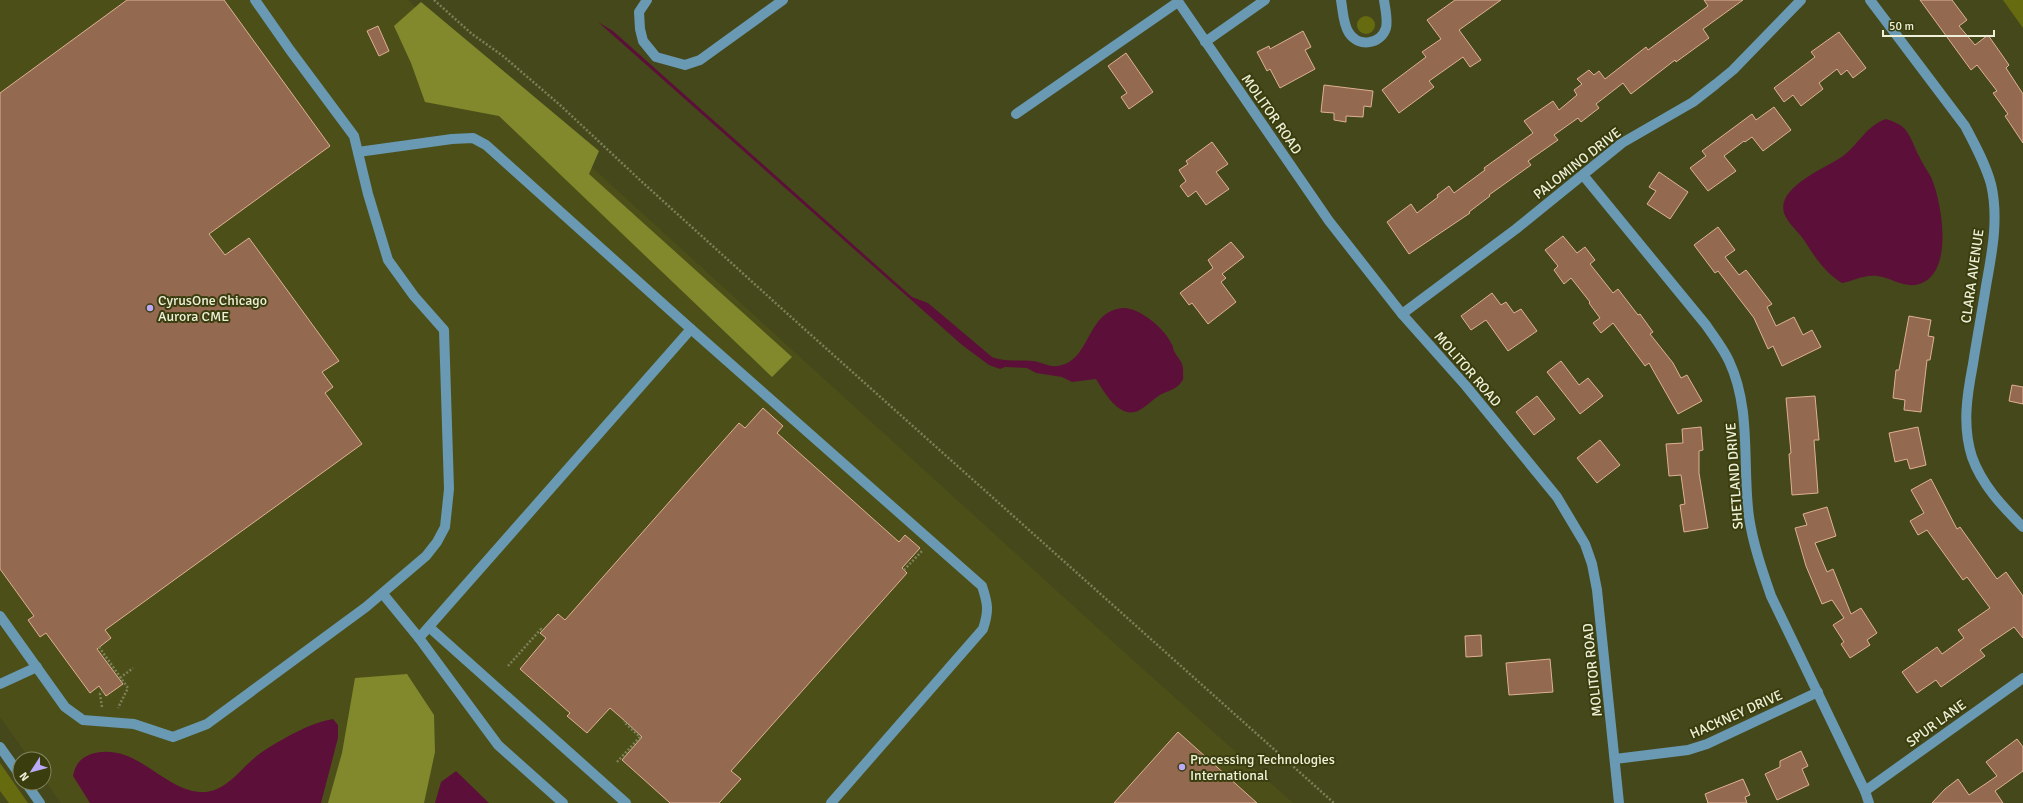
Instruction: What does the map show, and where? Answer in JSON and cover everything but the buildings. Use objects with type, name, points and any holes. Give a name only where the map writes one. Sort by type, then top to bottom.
[{"type":"street","points":[[0,616],[65,707],[84,720],[134,724],[173,737],[207,724],[383,594],[426,556],[437,542],[445,527],[449,489],[444,330],[414,296],[388,260],[368,194],[354,136],[255,0]]},
{"type":"street","points":[[647,0],[639,12],[640,29],[643,41],[656,57],[685,64],[700,60],[783,0]]},
{"type":"street","points":[[1205,42],[1265,0]]},
{"type":"street","points":[[1341,0],[1346,26],[1350,34],[1355,39],[1370,43],[1378,40],[1384,34],[1387,26],[1384,0]]},
{"type":"street","name":"PALOMINO DRIVE","points":[[1402,314],[1516,229],[1622,143],[1688,105],[1716,84],[1733,70],[1801,0]]},
{"type":"street","name":"CLARA AVENUE","points":[[1870,0],[1965,126],[1979,153],[1991,185],[1994,202],[1994,241],[1967,398],[1966,428],[1972,456],[1982,478],[2002,506],[2023,528]]},
{"type":"street","points":[[1016,114],[1177,1]]},
{"type":"street","name":"MOLITOR ROAD","points":[[1177,1],[1329,221],[1402,314],[1528,460],[1557,497],[1585,544],[1592,564],[1597,590],[1616,759],[1619,803]]},
{"type":"street","points":[[358,152],[452,139],[473,138],[486,145],[690,329],[973,576],[982,586],[988,603],[988,613],[983,629],[831,803]]},
{"type":"street","name":"SHETLAND DRIVE","points":[[1583,175],[1706,326],[1720,344],[1729,361],[1739,391],[1744,416],[1749,516],[1755,546],[1771,596],[1866,791],[1869,803]]},
{"type":"street","points":[[419,638],[690,329]]},
{"type":"street","points":[[383,594],[419,638],[498,745],[563,803]]},
{"type":"street","points":[[428,627],[626,803]]},
{"type":"street","points":[[0,684],[37,667]]},
{"type":"street","name":"SPUR LANE","points":[[1866,791],[2023,678]]},
{"type":"street","name":"HACKNEY DRIVE","points":[[1616,759],[1688,750],[1707,744],[1818,692]]},
{"type":"street","points":[[0,747],[12,763]]},
{"type":"street","points":[[32,791],[40,803]]},
{"type":"path","points":[[434,0],[472,34],[503,56],[560,105],[780,307],[1334,803]]},
{"type":"path","points":[[904,570],[925,547]]},
{"type":"path","points":[[508,666],[541,629],[543,631]]},
{"type":"path","points":[[98,647],[128,688],[118,708]]},
{"type":"path","points":[[120,678],[133,668]]},
{"type":"path","points":[[102,707],[100,694],[103,692]]},
{"type":"path","points":[[617,762],[640,737],[624,722],[625,721]]},
{"type":"shaded area","points":[[0,0],[408,0],[1125,653],[1293,803],[61,803],[52,790],[52,751],[24,751],[0,717]]},
{"type":"shaded area","points":[[2003,0],[2023,0],[2023,28]]},
{"type":"shaded area","points":[[421,2],[599,151],[589,174],[792,357],[772,377],[499,116],[425,102],[411,63],[394,26]]},
{"type":"shaded area","points":[[1362,16],[1370,16],[1375,21],[1373,32],[1370,34],[1362,34],[1357,29],[1357,21]]},
{"type":"shaded area","points":[[598,22],[613,31],[912,297],[928,303],[992,357],[1007,360],[1033,361],[1054,366],[1068,362],[1077,356],[1102,317],[1111,311],[1124,308],[1144,315],[1158,326],[1168,337],[1182,364],[1183,380],[1178,386],[1160,395],[1138,411],[1131,412],[1118,408],[1103,391],[1096,379],[1072,382],[1062,377],[1036,373],[1027,368],[1005,367],[1000,369],[989,365],[962,345]]},
{"type":"shaded area","points":[[1886,119],[1905,129],[1931,177],[1939,202],[1941,217],[1942,249],[1939,263],[1933,274],[1924,282],[1918,284],[1906,285],[1877,276],[1864,277],[1842,283],[1820,264],[1802,237],[1788,221],[1784,213],[1784,204],[1787,195],[1804,179],[1843,156],[1873,126]]},
{"type":"shaded area","points":[[407,674],[434,715],[435,752],[424,803],[328,803],[342,753],[355,678]]},
{"type":"shaded area","points":[[333,719],[338,725],[338,738],[321,803],[90,803],[73,776],[75,768],[81,760],[91,754],[107,752],[122,754],[135,760],[173,783],[186,789],[200,792],[210,791],[226,784],[262,752],[278,742],[305,728]]},
{"type":"shaded area","points":[[0,763],[12,780],[12,791],[20,791],[28,803],[9,803],[0,791]]},
{"type":"shaded area","points":[[456,771],[489,803],[435,803],[441,782]]},
{"type":"place","name":"CyrusOne Chicago Aurora CME","points":[[150,308]]},
{"type":"place","name":"Processing Technologies International","points":[[1182,767]]}]
